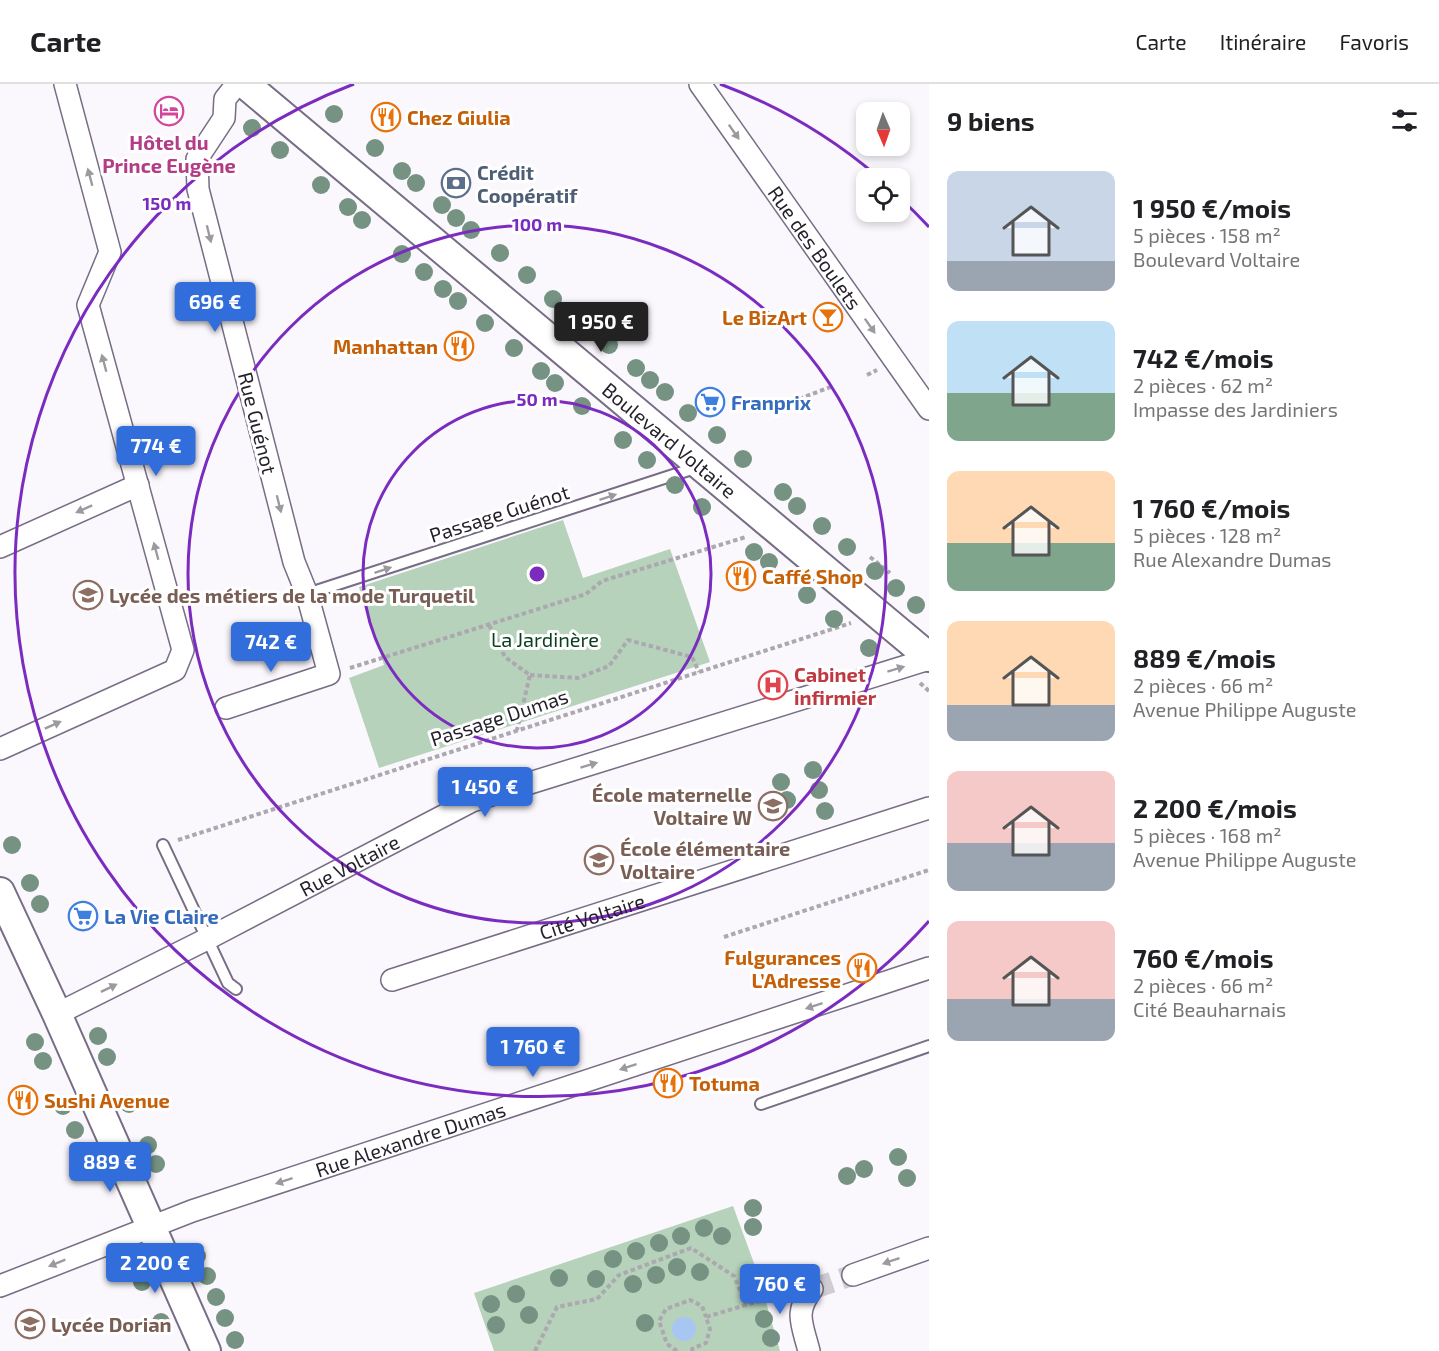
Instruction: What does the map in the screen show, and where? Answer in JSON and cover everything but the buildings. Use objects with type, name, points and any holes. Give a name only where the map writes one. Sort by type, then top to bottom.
[{"type":"main road","name":"Boulevard Voltaire","points":[[245,84],[929,658]]},
{"type":"main road","points":[[0,892],[57,1014],[206,1351]]},
{"type":"street","points":[[0,749],[175,670],[183,650],[88,305],[110,252],[65,84]]},
{"type":"street","name":"Rue Guénot","points":[[226,708],[329,674],[307,594],[294,562],[198,189],[197,159],[224,118],[225,99],[237,84]]},
{"type":"street","name":"Rue des Boulets","points":[[700,84],[929,409]]},
{"type":"street","points":[[0,547],[138,485]]},
{"type":"street","name":"Rue Voltaire","points":[[57,1014],[207,939],[471,801],[929,658]]},
{"type":"street","name":"Cité Voltaire","points":[[392,980],[929,808]]},
{"type":"street","name":"Rue Alexandre Dumas","points":[[0,1286],[150,1226],[929,968]]},
{"type":"street","points":[[853,1275],[929,1248]]},
{"type":"street","points":[[809,1351],[800,1316],[802,1302],[812,1288]]},
{"type":"lane","name":"Passage Guénot","points":[[307,594],[702,466]]},
{"type":"lane","points":[[163,845],[228,983],[236,988]]},
{"type":"lane","points":[[761,1104],[929,1046]]},
{"type":"path","points":[[867,375],[879,370]]},
{"type":"path","points":[[799,399],[833,386]]},
{"type":"path","points":[[342,670],[586,594],[602,581],[775,527]]},
{"type":"path","points":[[870,557],[890,573]]},
{"type":"path","name":"Passage Dumas","points":[[163,845],[876,613]]},
{"type":"path","points":[[489,625],[505,657],[530,675],[578,678],[609,666],[628,640],[692,657],[699,672]]},
{"type":"path","points":[[517,730],[530,675]]},
{"type":"path","points":[[724,937],[929,870]]},
{"type":"path","points":[[535,1351],[557,1307],[597,1299],[619,1275],[691,1248],[734,1276],[746,1305]]},
{"type":"path","points":[[706,1317],[776,1296]]},
{"type":"path","points":[[677,1351],[667,1344],[659,1321],[666,1309],[690,1300],[702,1306],[710,1329],[706,1343],[691,1350]]},
{"type":"green space","name":"La Jardinère","points":[[563,520],[583,578],[670,549],[710,662],[379,768],[349,678],[384,665],[359,587]]},
{"type":"green space","points":[[733,1206],[758,1274],[780,1351],[494,1351],[474,1293]]},
{"type":"water","points":[[684,1317],[689,1318],[695,1324],[695,1334],[689,1340],[684,1341],[679,1340],[673,1334],[672,1329],[673,1324],[679,1318]]},
{"type":"tunnel","points":[[812,1289],[853,1275]]},
{"type":"place","name":"Hôtel du Prince Eugène","points":[[169,111]]},
{"type":"place","name":"Chez Giulia","points":[[386,117]]},
{"type":"place","name":"Crédit Coopératif","points":[[456,183]]},
{"type":"place","name":"Le BizArt","points":[[828,317]]},
{"type":"place","name":"Manhattan","points":[[459,346]]},
{"type":"place","name":"Franprix","points":[[710,402]]},
{"type":"place","name":"Caffé Shop","points":[[741,576]]},
{"type":"place","name":"Lycée des métiers de la mode Turquetil","points":[[88,595]]},
{"type":"place","name":"Cabinet infirmier","points":[[773,685]]},
{"type":"place","name":"École maternelle Voltaire W","points":[[773,806]]},
{"type":"place","name":"École élémentaire Voltaire","points":[[599,860]]},
{"type":"place","name":"La Vie Claire","points":[[83,916]]},
{"type":"place","name":"Fulgurances L’Adresse","points":[[862,968]]},
{"type":"place","name":"Totuma","points":[[668,1083]]},
{"type":"place","name":"Sushi Avenue","points":[[23,1100]]},
{"type":"place","name":"Lycée Dorian","points":[[30,1324]]}]
